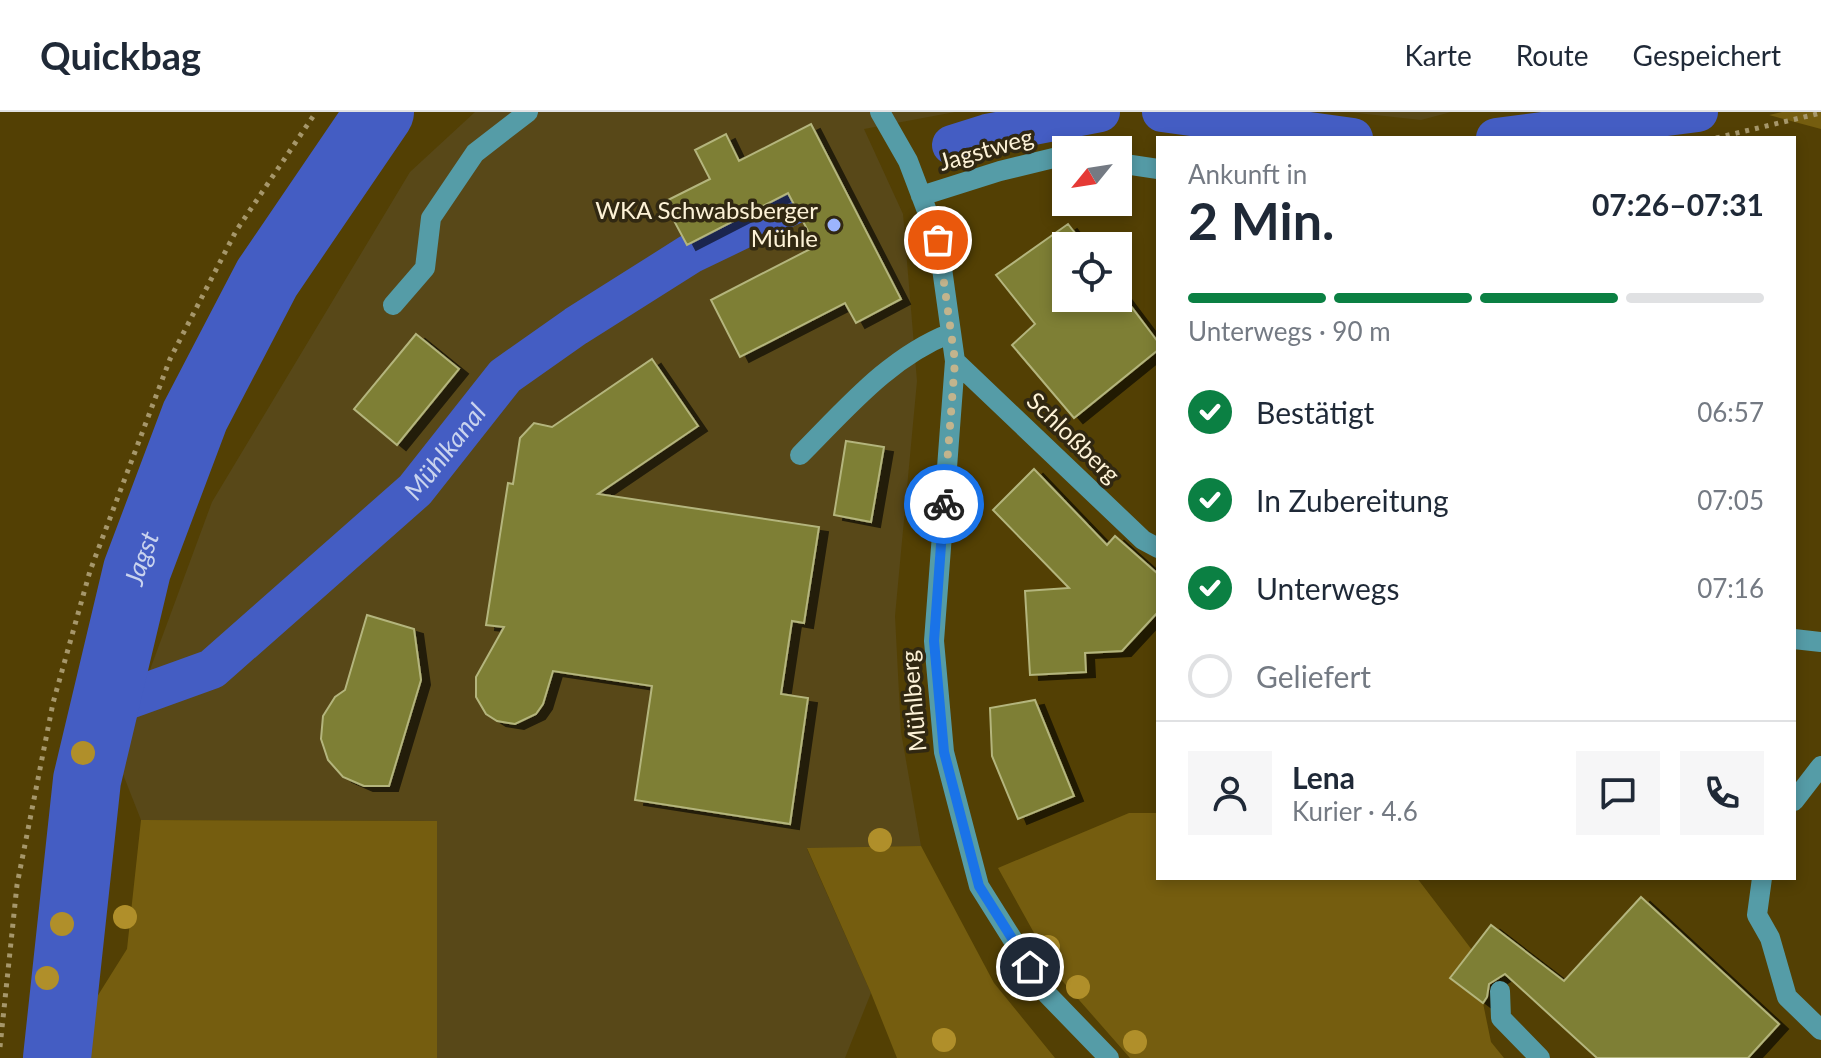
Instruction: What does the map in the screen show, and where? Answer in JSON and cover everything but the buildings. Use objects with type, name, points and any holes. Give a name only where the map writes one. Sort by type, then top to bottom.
[{"type":"street","points":[[393,305],[425,268],[431,218],[475,153],[528,112]]},
{"type":"street","name":"Mühlberg","points":[[880,112],[908,161],[938,240],[955,361],[934,641],[944,752],[979,886],[1047,994],[1109,1058]]},
{"type":"street","name":"Jagstweg","points":[[921,196],[1052,158]]},
{"type":"street","points":[[1132,165],[1156,169]]},
{"type":"street","points":[[800,455],[894,364],[928,342],[951,333]]},
{"type":"street","name":"Schloßberg","points":[[955,361],[1143,540],[1156,547]]},
{"type":"street","points":[[1796,639],[1821,642]]},
{"type":"street","points":[[1796,798],[1821,766]]},
{"type":"street","points":[[1762,880],[1757,915],[1770,938],[1787,997],[1821,1030]]},
{"type":"street","points":[[1500,991],[1501,1018],[1540,1058]]},
{"type":"path","points":[[0,1047],[17,885],[53,703],[90,571],[170,359],[236,231],[316,112]]},
{"type":"path","points":[[1724,136],[1821,113]]},
{"type":"shaded area","points":[[475,112],[955,112],[864,129],[903,214],[917,381],[895,616],[901,732],[921,846],[807,849],[871,993],[845,1058],[437,1058],[437,821],[141,820],[117,759],[212,502],[410,172]]},
{"type":"shaded area","points":[[1348,112],[1451,112],[1421,120]]},
{"type":"shaded area","points":[[1821,112],[1821,129],[1769,115]]},
{"type":"shaded area","points":[[1129,813],[1156,813],[1156,880],[1419,880],[1472,950],[1451,978],[1483,1003],[1491,1042],[1504,1058],[1130,1058],[1058,976],[998,868]]},
{"type":"shaded area","points":[[141,820],[437,821],[437,1058],[77,1058],[80,1024],[127,949]]},
{"type":"shaded area","points":[[921,846],[994,983],[1055,1058],[897,1058],[807,848]]},
{"type":"waterway","name":"Jagst","points":[[57,1058],[87,780],[137,570],[195,416],[267,278],[380,112]]},
{"type":"waterway","name":"Mühlkanal","points":[[952,145],[987,134],[1100,112]]},
{"type":"waterway","name":"Mühlkanal","points":[[1162,112],[1338,136]]},
{"type":"waterway","name":"Mühlkanal","points":[[1512,136],[1698,112]]},
{"type":"waterway","name":"Mühlkanal","points":[[104,708],[212,669],[415,490],[505,376],[576,326],[690,254],[794,204]]},
{"type":"way so far","points":[[938,240],[955,361],[944,504]]},
{"type":"place","name":"WKA Schwabsberger Mühle","points":[[834,225]]},
{"type":"route","points":[[944,504],[934,641],[944,752],[979,886],[1030,967]]}]
